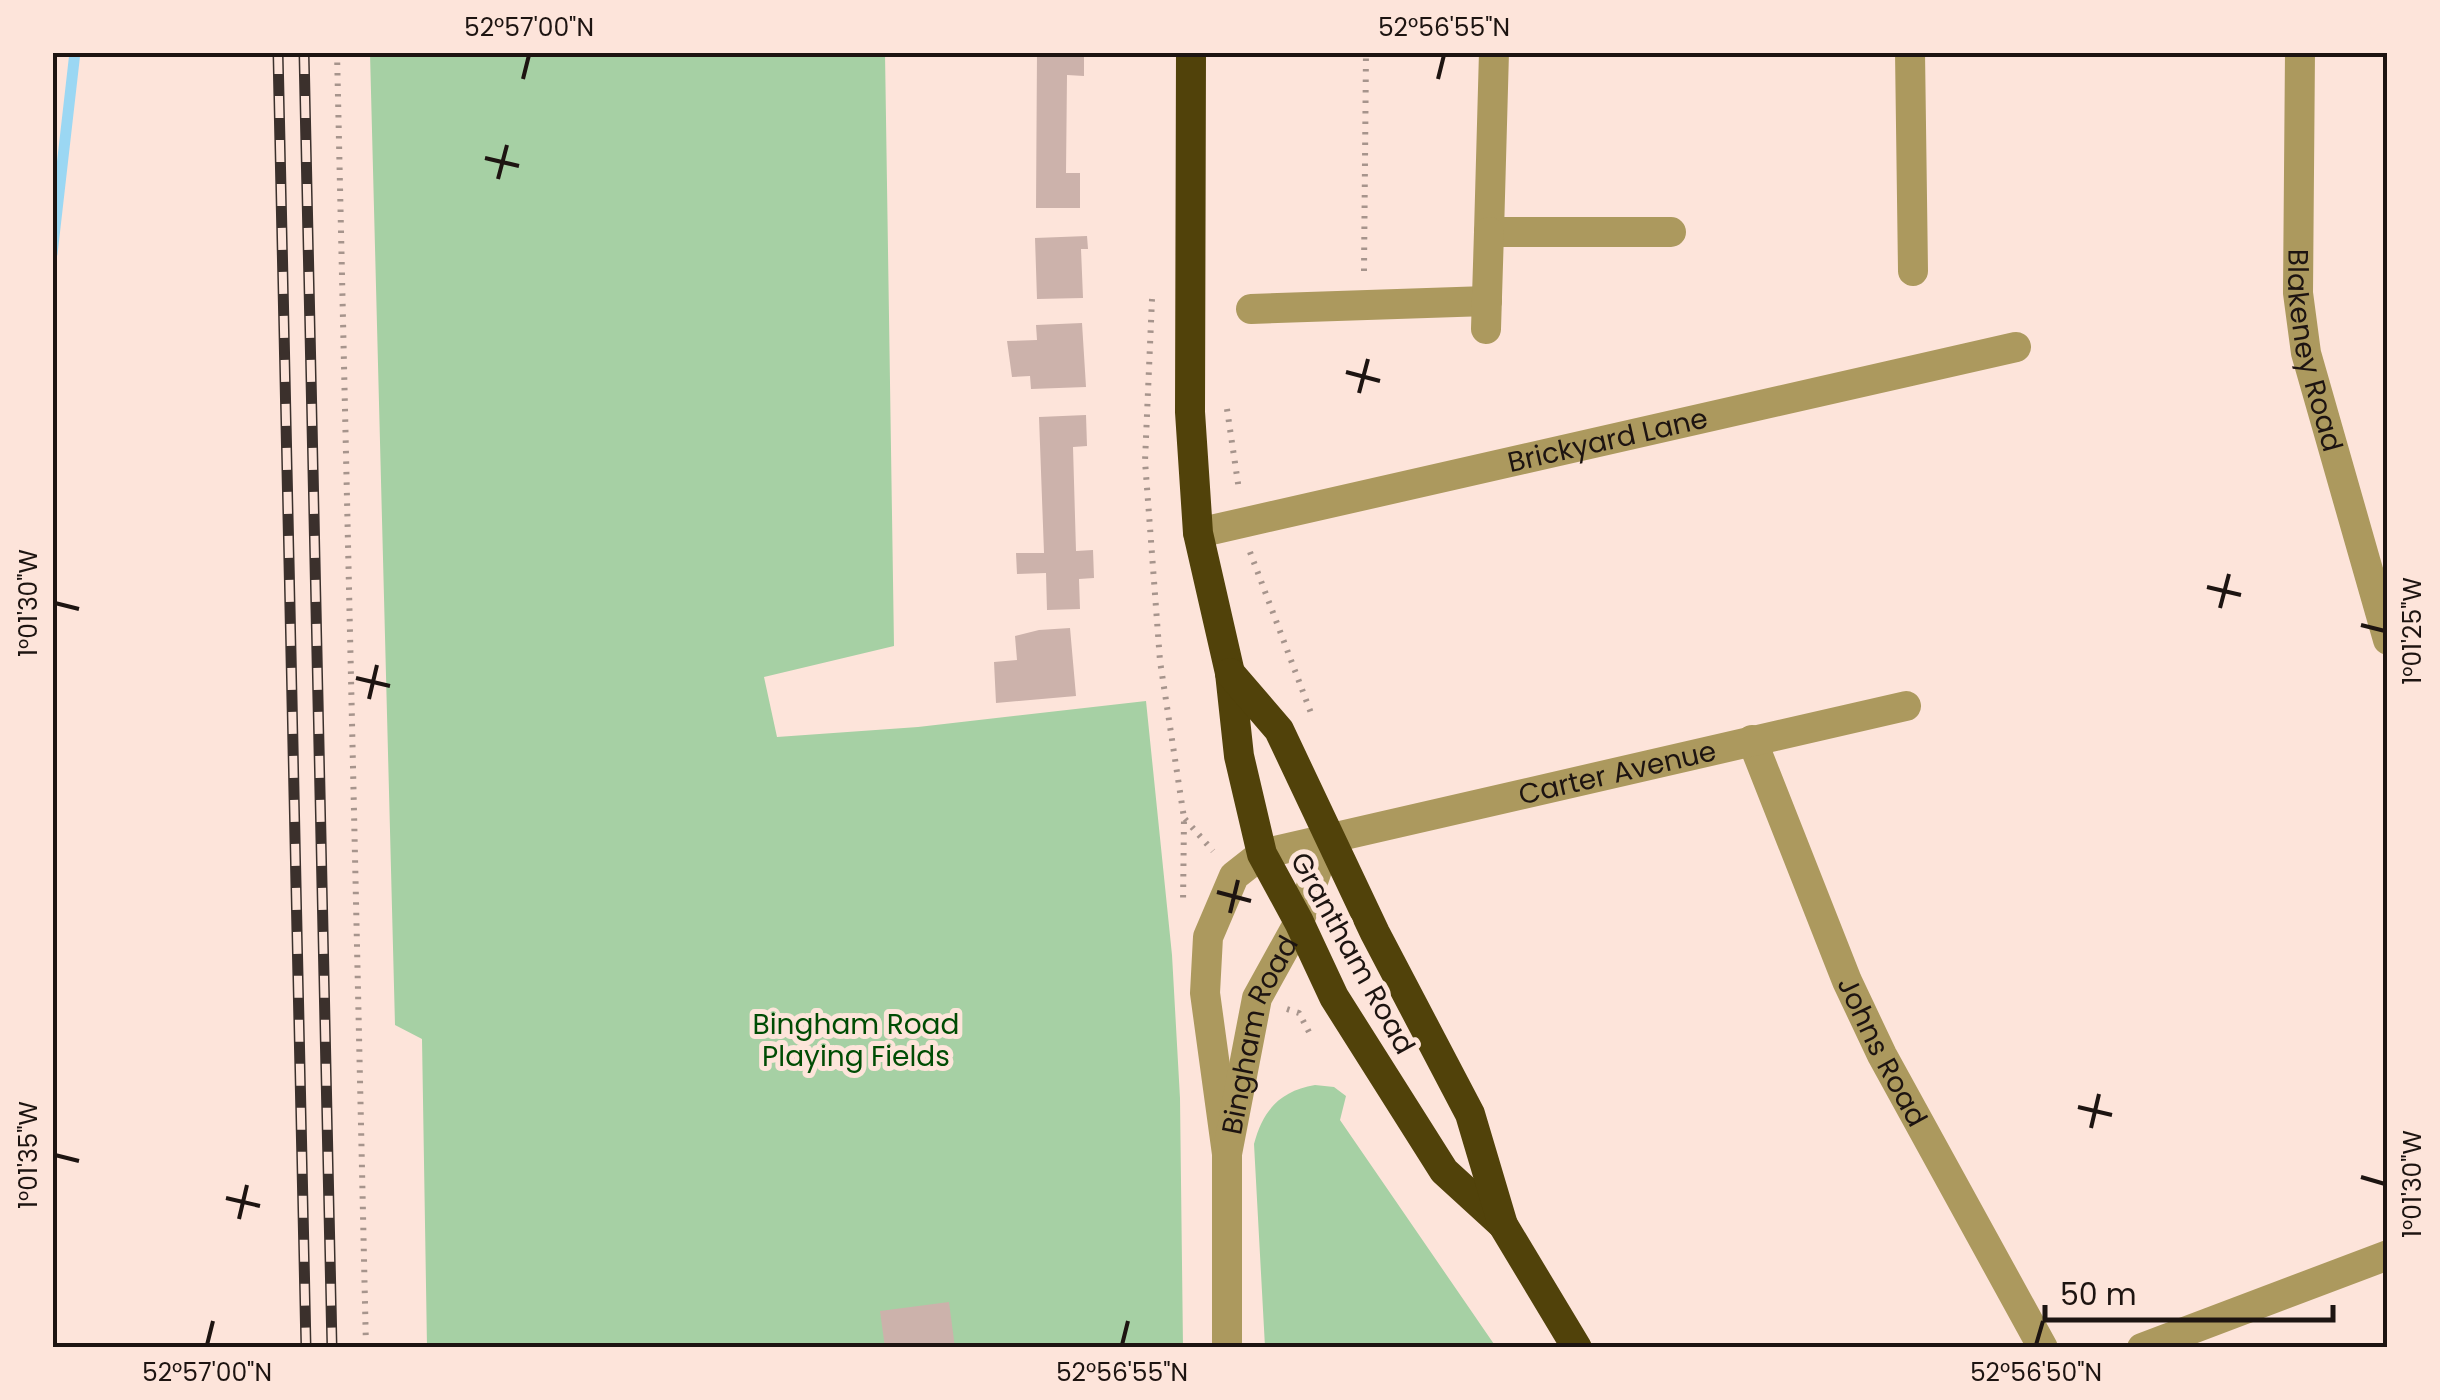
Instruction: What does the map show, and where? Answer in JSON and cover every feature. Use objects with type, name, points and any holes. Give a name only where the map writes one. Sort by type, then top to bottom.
[{"type":"highway","name":"Grantham Road","points":[[1191,52],[1190,412],[1198,533],[1230,673],[1239,756],[1262,854],[1349,1024],[1444,1171],[1503,1225]]},
{"type":"highway","name":"Grantham Road","points":[[1230,673],[1279,730],[1328,838],[1470,1114],[1503,1225],[1576,1348]]},
{"type":"street","points":[[1250,309],[1364,305],[1486,315],[1494,52]]},
{"type":"street","points":[[1910,52],[1914,270]]},
{"type":"street","name":"Blakeney Road","points":[[2300,52],[2298,293],[2306,353],[2388,640]]},
{"type":"street","points":[[1489,232],[1672,232]]},
{"type":"street","name":"Brickyard Lane","points":[[1198,533],[2016,347]]},
{"type":"street","name":"Carter Avenue","points":[[1262,854],[1906,706]]},
{"type":"street","name":"Johns Road","points":[[1752,740],[1847,980],[1882,1055],[2043,1348]]},
{"type":"street","name":"Bingham Road","points":[[1227,1154],[1257,998],[1299,922],[1328,838]]},
{"type":"street","name":"Bingham Road","points":[[1227,1348],[1227,1154],[1205,993],[1208,937],[1234,876],[1262,854]]},
{"type":"street","points":[[2142,1348],[2388,1256]]},
{"type":"path","points":[[337,52],[366,1348]]},
{"type":"path","points":[[1364,305],[1366,52]]},
{"type":"path","points":[[1151,382],[1145,462],[1160,661],[1184,818],[1184,917]]},
{"type":"path","points":[[1184,818],[1234,876]]},
{"type":"path","points":[[1278,1006],[1299,1013],[1310,1034]]},
{"type":"green space","name":"Bingham Road Playing Fields","points":[[370,53],[885,53],[894,646],[764,677],[777,737],[918,727],[1146,701],[1172,955],[1180,1098],[1183,1347],[427,1347],[422,1039],[395,1025]]},
{"type":"green space","points":[[1315,1085],[1334,1087],[1346,1096],[1340,1120],[1496,1347],[1265,1347],[1254,1144],[1262,1121],[1275,1104],[1292,1092]]},
{"type":"building","points":[[1037,52],[1084,52],[1084,76],[1067,75],[1066,173],[1080,173],[1080,208],[1036,208]]},
{"type":"building","points":[[1087,236],[1088,249],[1081,249],[1083,298],[1037,299],[1035,238]]},
{"type":"building","points":[[1082,323],[1086,387],[1031,389],[1030,376],[1012,377],[1007,341],[1037,340],[1036,325]]},
{"type":"building","points":[[1086,415],[1087,446],[1073,447],[1076,551],[1093,550],[1094,578],[1079,579],[1080,609],[1047,610],[1046,573],[1017,574],[1016,553],[1044,553],[1039,417]]},
{"type":"building","points":[[1070,628],[1076,696],[996,703],[994,662],[1017,660],[1015,636]]},
{"type":"building","points":[[949,1302],[955,1348],[885,1348],[880,1311]]},
{"type":"waterway","points":[[52,254],[75,52]]},
{"type":"railway","points":[[278,52],[306,1348]]},
{"type":"railway","points":[[304,52],[332,1348]]}]
